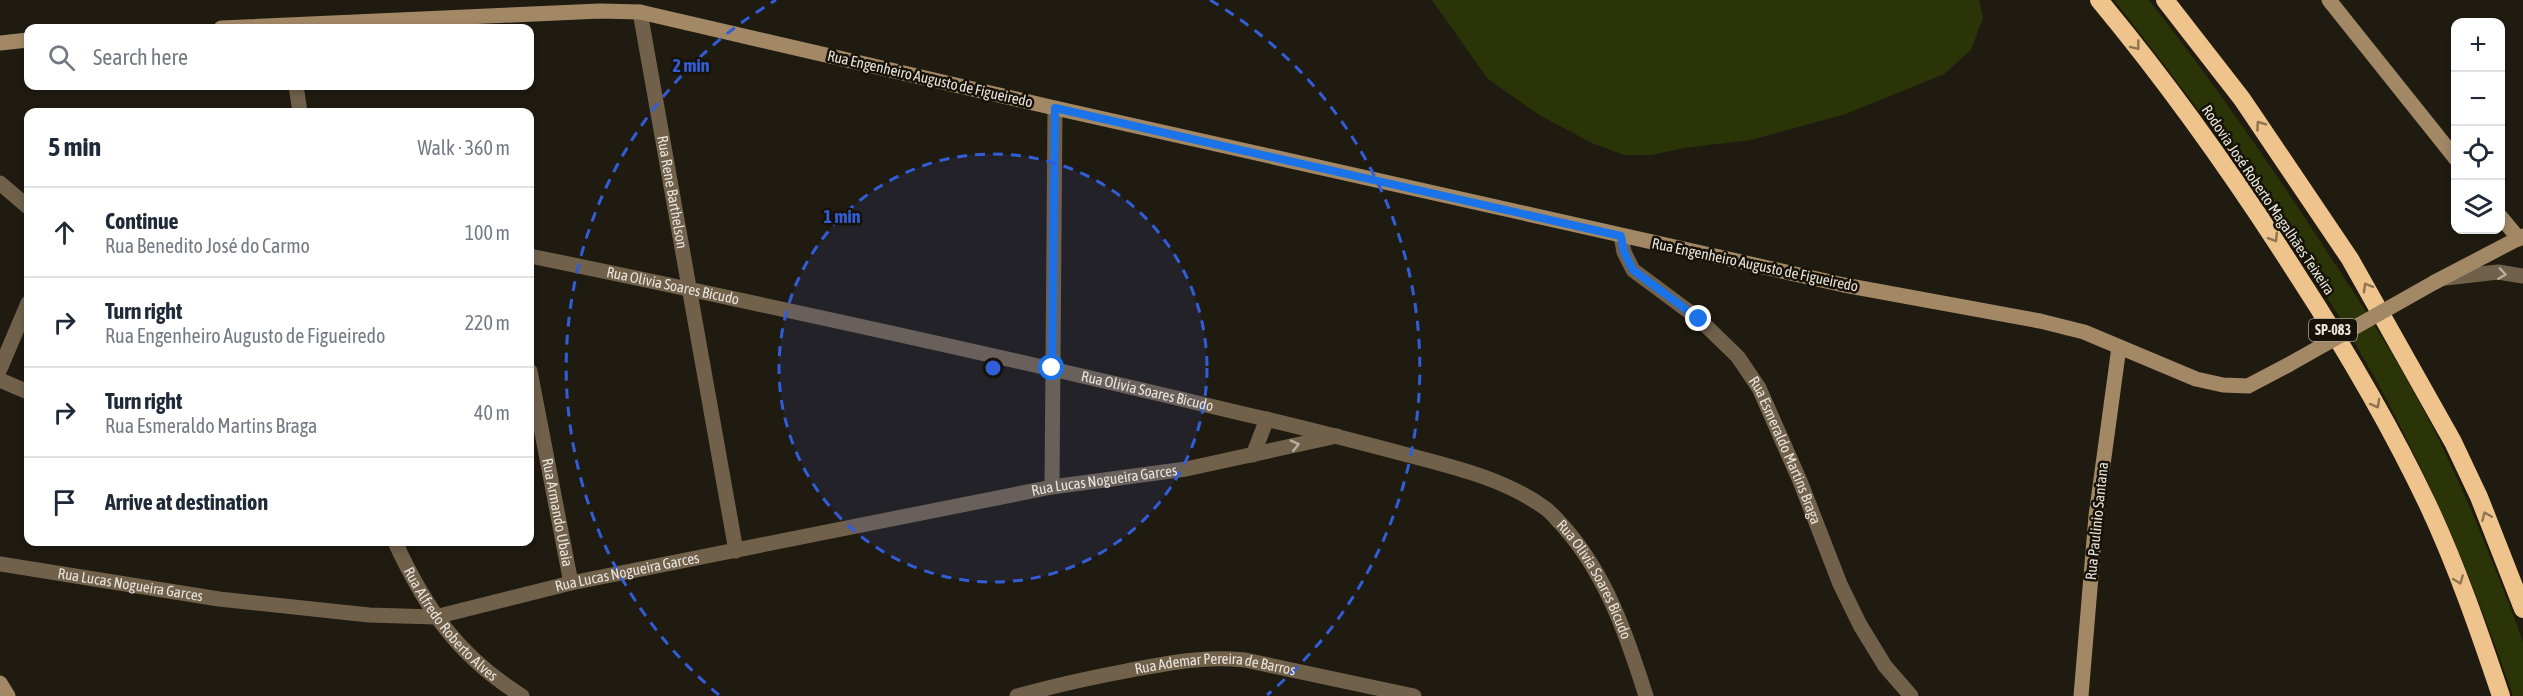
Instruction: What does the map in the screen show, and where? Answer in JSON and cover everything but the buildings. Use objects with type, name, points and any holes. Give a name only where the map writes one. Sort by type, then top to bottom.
[{"type":"highway","name":"Rodovia José Roberto Magalhães Teixeira","points":[[2099,0],[2187,111],[2248,196],[2349,355],[2391,430],[2428,506],[2480,634],[2501,696]]},
{"type":"highway","points":[[2165,0],[2242,99],[2350,259],[2453,442],[2479,497],[2523,609]]},
{"type":"main road","points":[[2329,0],[2451,153]]},
{"type":"main road","name":"Rua Engenheiro Augusto de Figueiredo","points":[[345,24],[600,11],[640,12],[1621,236],[1844,285],[2030,318],[2084,332],[2196,380],[2223,386],[2248,386],[2437,280],[2522,240]]},
{"type":"main road","points":[[0,44],[24,41]]},
{"type":"main road","points":[[2505,221],[2522,240]]},
{"type":"main road","name":"Rua Paulinio Santana","points":[[2081,696],[2096,516],[2119,347]]},
{"type":"main road","points":[[0,683],[9,696]]},
{"type":"street","name":"Rua Rene Barthelson","points":[[640,12],[736,551]]},
{"type":"street","points":[[297,90],[299,108]]},
{"type":"street","points":[[1052,487],[1055,108]]},
{"type":"street","points":[[0,183],[24,204]]},
{"type":"street","name":"Rua Esmeraldo Martins Braga","points":[[1621,236],[1624,252],[1633,270],[1699,319],[1738,357],[1760,388],[1800,481],[1840,584],[1860,625],[1885,666],[1911,696]]},
{"type":"street","name":"Rua Olivia Soares Bicudo","points":[[534,257],[688,288],[1052,368],[1337,436],[1485,477],[1513,488],[1548,510],[1579,544],[1601,579],[1631,648],[1646,696]]},
{"type":"street","points":[[2437,280],[2481,272],[2523,276]]},
{"type":"street","points":[[0,369],[24,312]]},
{"type":"street","points":[[0,380],[24,390]]},
{"type":"street","name":"Rua Armando Ubaia","points":[[534,392],[571,583]]},
{"type":"street","points":[[1253,455],[1267,419]]},
{"type":"street","name":"Rua Lucas Nogueira Garces","points":[[0,564],[219,599],[369,615],[435,617],[571,583],[1052,487],[1186,469],[1337,436]]},
{"type":"street","name":"Rua Alfredo Roberto Alves","points":[[397,546],[435,617],[461,650],[522,696]]},
{"type":"street","name":"Rua Ademar Pereira de Barros","points":[[1017,696],[1060,690],[1190,659],[1218,658],[1245,660],[1414,696]]},
{"type":"green space","points":[[1432,0],[1979,0],[1983,18],[1971,50],[1944,74],[1846,114],[1751,140],[1684,148],[1652,155],[1624,155],[1592,143],[1539,115],[1487,78]]},
{"type":"green space","points":[[2114,0],[2149,0],[2194,59],[2300,210],[2392,354],[2419,400],[2455,473],[2517,625],[2523,642],[2523,696],[2513,696],[2484,615],[2434,496],[2396,418],[2347,330],[2285,232],[2219,138]]},
{"type":"route","points":[[1052,368],[1055,108],[1621,236],[1624,252],[1633,270],[1699,319]]}]
